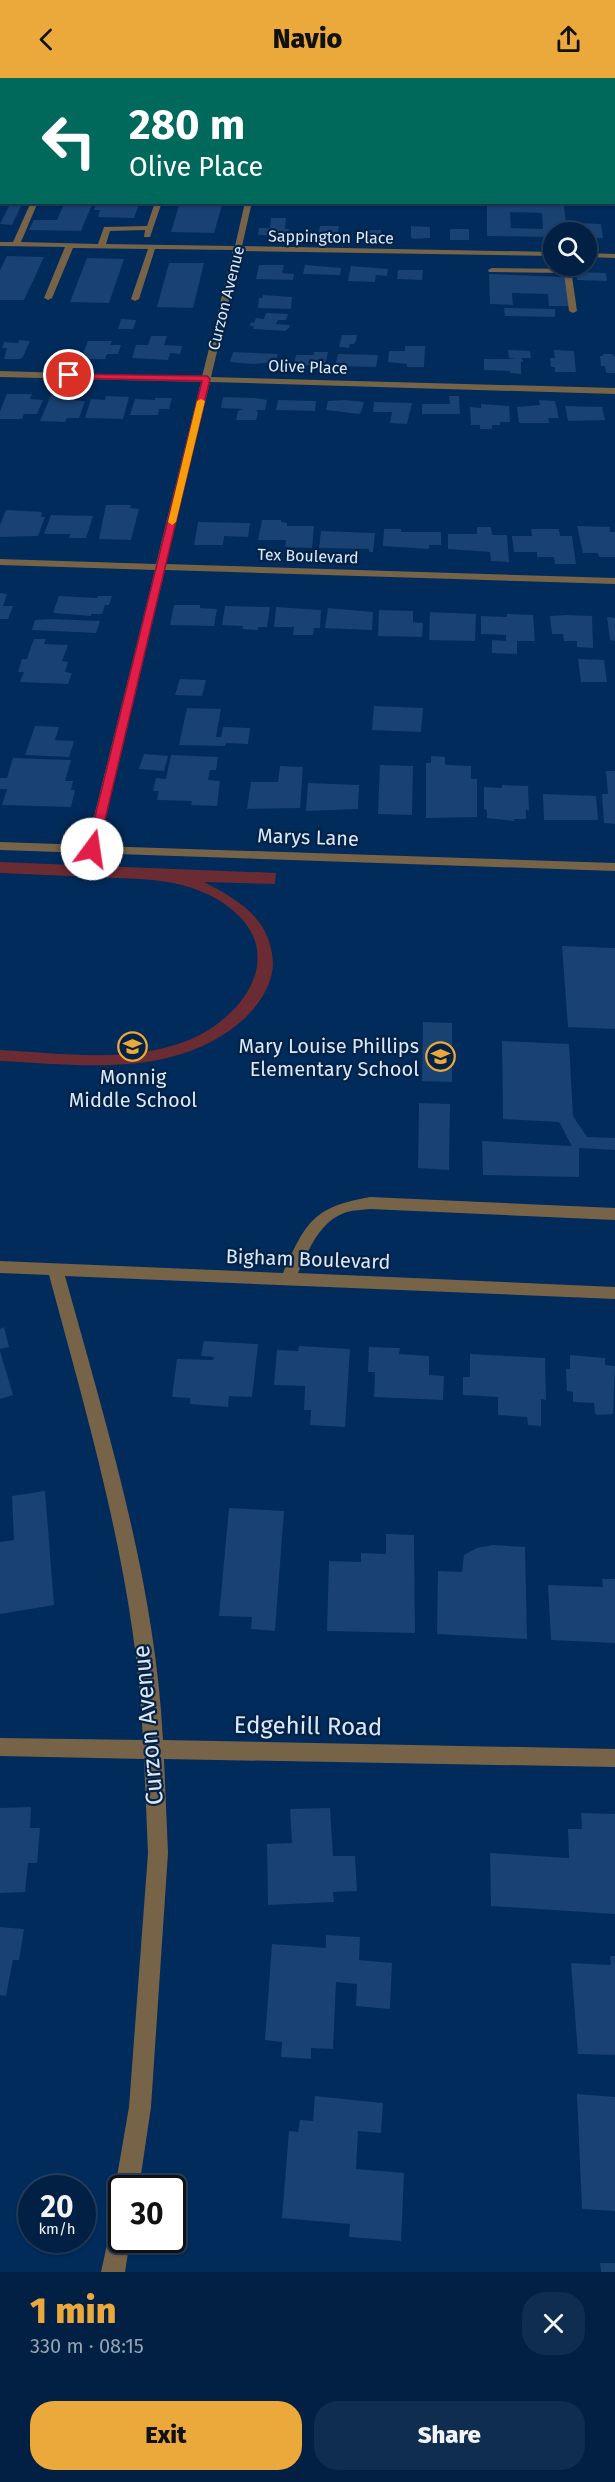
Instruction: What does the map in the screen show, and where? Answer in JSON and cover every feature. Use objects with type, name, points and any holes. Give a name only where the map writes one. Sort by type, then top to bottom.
[{"type":"street","points":[[16,244],[34,204]]},
{"type":"street","points":[[143,247],[158,204]]},
{"type":"street","name":"Curzon Avenue","points":[[92,849],[249,204]]},
{"type":"street","points":[[101,246],[107,229],[113,227],[150,228]]},
{"type":"street","name":"Sappington Place","points":[[0,244],[543,254]]},
{"type":"street","points":[[48,298],[70,245]]},
{"type":"street","points":[[135,299],[152,247]]},
{"type":"street","points":[[528,253],[528,271]]},
{"type":"street","points":[[597,255],[615,256]]},
{"type":"street","points":[[492,270],[569,272],[573,311]]},
{"type":"street","name":"Olive Place","points":[[0,374],[615,391]]},
{"type":"street","name":"Tex Boulevard","points":[[0,562],[615,581]]},
{"type":"street","name":"Marys Lane","points":[[0,846],[615,867]]},
{"type":"street","points":[[288,1279],[308,1236],[317,1224],[338,1209],[370,1203],[615,1214]]},
{"type":"street","name":"Bigham Boulevard","points":[[0,1267],[615,1293]]},
{"type":"street","name":"Curzon Avenue","points":[[55,1270],[114,1482],[150,1680],[158,1853],[141,2107],[129,2175]]},
{"type":"street","name":"Edgehill Road","points":[[0,1747],[615,1758]]},
{"type":"street","points":[[113,2272],[116,2253]]},
{"type":"shaded area","points":[[0,862],[276,873],[275,884],[204,882],[241,904],[260,923],[271,948],[273,963],[268,986],[260,1001],[244,1019],[218,1038],[189,1051],[159,1060],[96,1065],[0,1061],[0,1050],[120,1055],[166,1047],[189,1040],[210,1029],[243,999],[253,981],[257,962],[255,942],[245,923],[226,905],[196,889],[152,880],[0,873]]},
{"type":"building","points":[[10,204],[22,204],[12,225],[0,224]]},
{"type":"building","points":[[64,204],[92,204],[81,231],[29,230],[34,220],[57,220]]},
{"type":"building","points":[[96,204],[139,204],[134,218],[98,217],[100,210],[94,210]]},
{"type":"building","points":[[179,204],[222,204],[214,233],[171,232]]},
{"type":"building","points":[[487,204],[558,204],[564,206],[566,222],[543,222],[543,229],[543,237],[487,236]],"holes":[[[510,212],[542,213],[543,229],[511,228]]]},
{"type":"building","points":[[271,218],[286,218],[285,229],[289,229],[288,236],[258,235],[259,228],[270,228]]},
{"type":"building","points":[[597,224],[601,224],[603,238],[597,238]]},
{"type":"building","points":[[320,226],[339,226],[337,236],[318,237]]},
{"type":"building","points":[[411,226],[430,227],[430,238],[413,239]]},
{"type":"building","points":[[450,229],[469,229],[469,240],[450,240]]},
{"type":"building","points":[[363,230],[381,230],[381,237],[362,237]]},
{"type":"building","points":[[7,256],[44,257],[24,300],[0,300],[0,270]]},
{"type":"building","points":[[87,258],[124,259],[109,303],[70,302]]},
{"type":"building","points":[[169,263],[204,263],[193,308],[157,307]]},
{"type":"building","points":[[259,265],[284,265],[282,273],[294,274],[293,280],[256,279]]},
{"type":"building","points":[[305,265],[341,268],[340,275],[303,274]]},
{"type":"building","points":[[351,266],[388,269],[387,276],[376,275],[375,282],[348,281]]},
{"type":"building","points":[[398,270],[423,270],[422,280],[397,279]]},
{"type":"building","points":[[597,273],[606,273],[607,281],[577,280],[577,276],[597,276]]},
{"type":"building","points":[[489,274],[566,277],[569,306],[549,306],[548,294],[512,293],[513,305],[490,304]]},
{"type":"building","points":[[263,295],[292,297],[291,309],[258,308],[259,298]]},
{"type":"building","points":[[504,308],[555,309],[555,317],[505,316]]},
{"type":"building","points":[[266,313],[288,314],[286,320],[278,320],[276,324],[290,325],[289,328],[285,331],[253,329],[254,326],[250,326],[256,318],[264,319]]},
{"type":"building","points":[[121,319],[136,320],[133,329],[118,329]]},
{"type":"building","points":[[342,335],[357,335],[356,341],[350,344],[349,348],[339,347]]},
{"type":"building","points":[[151,336],[167,336],[164,345],[182,346],[180,354],[170,353],[168,360],[132,358],[136,345],[148,345]]},
{"type":"building","points":[[19,340],[30,341],[23,357],[4,359],[7,348],[2,348],[4,342],[18,343]]},
{"type":"building","points":[[88,341],[112,341],[110,345],[121,345],[118,354],[107,354],[105,359],[81,359]]},
{"type":"building","points":[[405,346],[425,346],[424,367],[407,367],[407,364],[388,362],[389,351],[405,351]]},
{"type":"building","points":[[508,350],[530,351],[531,358],[522,358],[521,374],[510,373],[510,371],[484,370],[484,359],[516,359],[509,358]]},
{"type":"building","points":[[554,350],[574,351],[576,372],[555,372],[555,367],[551,367],[550,358],[555,358]]},
{"type":"building","points":[[233,352],[278,354],[275,362],[253,364],[230,362]]},
{"type":"building","points":[[314,352],[328,352],[325,366],[294,365],[296,355],[314,355]]},
{"type":"building","points":[[338,354],[378,355],[376,367],[335,366]]},
{"type":"building","points":[[612,354],[615,357],[615,373],[606,373],[605,366],[601,366],[600,356]]},
{"type":"building","points":[[7,394],[32,394],[30,399],[43,400],[37,414],[24,414],[22,419],[0,419],[0,411]]},
{"type":"building","points":[[51,395],[75,396],[73,400],[85,401],[79,418],[67,418],[65,422],[40,421]]},
{"type":"building","points":[[106,396],[129,397],[123,419],[85,418],[91,399],[105,400]]},
{"type":"building","points":[[449,396],[459,396],[460,414],[422,414],[422,404],[450,404]]},
{"type":"building","points":[[223,397],[267,400],[265,410],[256,410],[258,412],[256,420],[236,420],[238,411],[243,409],[221,408]]},
{"type":"building","points":[[155,398],[172,398],[169,409],[159,409],[158,415],[130,415],[135,399],[155,400]]},
{"type":"building","points":[[278,400],[316,401],[315,411],[276,410]]},
{"type":"building","points":[[539,400],[555,401],[559,418],[548,418],[549,423],[519,423],[517,407],[540,405]]},
{"type":"building","points":[[328,401],[364,402],[361,412],[359,414],[326,410]]},
{"type":"building","points":[[374,402],[412,403],[407,424],[390,423],[392,412],[373,412]]},
{"type":"building","points":[[481,404],[509,406],[510,422],[492,425],[492,429],[480,429],[480,425],[471,425],[470,407],[481,408]]},
{"type":"building","points":[[565,406],[602,407],[605,420],[568,421]]},
{"type":"building","points":[[106,505],[131,505],[130,508],[139,509],[131,540],[99,539]]},
{"type":"building","points":[[6,510],[42,512],[41,517],[45,517],[38,536],[0,537],[0,525]]},
{"type":"building","points":[[51,515],[93,516],[86,538],[69,538],[70,534],[44,534]]},
{"type":"building","points":[[262,520],[281,520],[287,523],[287,526],[314,526],[312,548],[285,547],[286,540],[258,540]]},
{"type":"building","points":[[198,522],[250,523],[248,537],[224,536],[223,545],[194,545]]},
{"type":"building","points":[[577,526],[610,527],[610,532],[615,532],[615,557],[599,557],[598,553],[583,553]]},
{"type":"building","points":[[477,527],[491,527],[492,535],[507,535],[509,562],[491,561],[490,552],[448,549],[448,534],[477,534]]},
{"type":"building","points":[[384,529],[401,529],[401,532],[441,532],[441,545],[429,545],[429,549],[383,546]]},
{"type":"building","points":[[531,529],[559,529],[560,536],[572,536],[576,564],[555,564],[554,557],[537,557],[537,552],[514,552],[512,536],[532,536]]},
{"type":"building","points":[[321,531],[375,533],[373,552],[369,552],[369,549],[319,548]]},
{"type":"building","points":[[0,593],[7,594],[3,606],[13,606],[8,619],[0,619]]},
{"type":"building","points":[[59,596],[97,598],[98,596],[112,596],[102,614],[91,614],[91,616],[53,613]]},
{"type":"building","points":[[174,605],[200,605],[200,608],[217,609],[214,626],[170,625]]},
{"type":"building","points":[[225,606],[270,607],[267,627],[258,627],[258,630],[242,629],[243,626],[222,625]]},
{"type":"building","points":[[276,607],[321,610],[320,628],[314,628],[313,635],[293,635],[294,627],[274,627]]},
{"type":"building","points":[[328,608],[373,612],[372,630],[325,628]]},
{"type":"building","points":[[379,610],[413,611],[413,622],[423,623],[422,637],[378,636]]},
{"type":"building","points":[[430,612],[476,614],[475,641],[429,640]]},
{"type":"building","points":[[507,614],[533,615],[535,641],[517,641],[517,654],[492,653],[492,640],[506,641],[506,635],[481,634],[481,616],[507,617]]},
{"type":"building","points":[[550,616],[592,616],[593,648],[577,647],[577,641],[564,641],[563,634],[552,634]]},
{"type":"building","points":[[607,617],[615,618],[615,641],[610,640]]},
{"type":"building","points":[[35,620],[100,621],[96,633],[32,630]]},
{"type":"building","points":[[34,639],[46,639],[44,644],[68,645],[62,661],[68,662],[65,672],[72,673],[68,684],[20,682],[24,672],[18,672],[22,659],[27,659]]},
{"type":"building","points":[[578,659],[604,660],[607,682],[581,682]]},
{"type":"building","points":[[180,679],[206,680],[202,696],[175,695]]},
{"type":"building","points":[[374,706],[423,708],[421,732],[372,730]]},
{"type":"building","points":[[187,708],[221,709],[216,737],[221,737],[223,727],[250,728],[248,744],[179,745]]},
{"type":"building","points":[[35,726],[59,727],[55,740],[74,741],[69,757],[25,755]]},
{"type":"building","points":[[144,754],[168,756],[164,771],[139,769]]},
{"type":"building","points":[[171,755],[218,757],[216,770],[210,770],[208,780],[220,781],[217,806],[191,805],[192,801],[157,800],[159,791],[153,791],[156,778],[166,779]]},
{"type":"building","points":[[431,756],[445,757],[445,764],[448,765],[471,766],[471,779],[477,779],[477,817],[426,818],[426,763],[431,763]]},
{"type":"building","points":[[13,758],[71,760],[65,781],[73,781],[71,790],[75,790],[71,807],[2,805],[7,789],[0,789],[0,778],[7,778]]},
{"type":"building","points":[[380,765],[413,766],[412,815],[378,814]]},
{"type":"building","points":[[280,766],[303,767],[300,808],[247,809],[251,782],[278,782]]},
{"type":"building","points":[[606,771],[615,771],[615,824],[604,823],[602,794],[608,794]]},
{"type":"building","points":[[308,783],[359,785],[358,809],[306,811]]},
{"type":"building","points":[[502,785],[528,786],[529,811],[526,810],[526,819],[514,819],[515,821],[487,818],[487,810],[484,809],[484,787],[502,788]]},
{"type":"building","points":[[543,794],[596,796],[598,820],[544,820]]},
{"type":"building","points":[[562,946],[615,948],[615,1029],[568,1027]]},
{"type":"building","points":[[423,1022],[452,1023],[452,1082],[422,1081]]},
{"type":"building","points":[[502,1041],[569,1044],[573,1116],[587,1137],[615,1138],[615,1150],[579,1148],[579,1177],[483,1175],[482,1141],[572,1146],[559,1122],[503,1119]]},
{"type":"building","points":[[419,1103],[450,1104],[449,1170],[418,1168]]},
{"type":"building","points":[[4,1327],[9,1347],[0,1349],[0,1329]]},
{"type":"building","points":[[204,1341],[258,1344],[252,1397],[229,1396],[228,1407],[190,1404],[190,1398],[172,1397],[177,1359],[213,1360],[214,1357],[201,1356]]},
{"type":"building","points":[[299,1346],[350,1349],[345,1427],[310,1425],[311,1410],[304,1410],[305,1386],[274,1385],[277,1350],[298,1351]]},
{"type":"building","points":[[369,1347],[400,1348],[399,1354],[429,1356],[429,1375],[444,1376],[443,1400],[374,1397],[375,1372],[368,1372]]},
{"type":"building","points":[[0,1351],[13,1395],[0,1399]]},
{"type":"building","points":[[470,1354],[545,1358],[546,1400],[541,1399],[541,1426],[528,1425],[527,1417],[498,1415],[498,1397],[463,1395],[463,1377],[470,1377]]},
{"type":"building","points":[[570,1355],[605,1358],[605,1365],[615,1366],[613,1414],[597,1415],[594,1403],[573,1402],[573,1392],[567,1391],[566,1369],[570,1369]]},
{"type":"building","points":[[45,1491],[54,1605],[0,1614],[0,1542],[14,1540],[12,1496]]},
{"type":"building","points":[[229,1508],[284,1511],[275,1631],[251,1629],[252,1617],[219,1616]]},
{"type":"building","points":[[386,1534],[414,1535],[415,1633],[327,1631],[329,1561],[361,1562],[361,1553],[386,1554]]},
{"type":"building","points":[[493,1545],[525,1547],[527,1639],[437,1634],[438,1571],[462,1572],[464,1555],[477,1548]]},
{"type":"building","points":[[602,1579],[615,1579],[615,1643],[551,1640],[548,1585],[603,1587]]},
{"type":"building","points":[[31,1807],[30,1828],[40,1828],[37,1863],[28,1863],[25,1892],[0,1893],[0,1808]]},
{"type":"building","points":[[330,1808],[333,1856],[355,1856],[357,1891],[333,1892],[334,1902],[268,1905],[267,1844],[292,1843],[290,1809]]},
{"type":"building","points":[[581,1813],[615,1814],[615,1914],[491,1906],[490,1853],[569,1858],[568,1829],[582,1829]]},
{"type":"building","points":[[0,1927],[24,1929],[19,1960],[13,1960],[6,1996],[0,1995]]},
{"type":"building","points":[[326,1935],[360,1937],[359,1960],[392,1963],[390,2009],[356,2006],[357,1984],[336,1982],[333,2049],[311,2048],[311,2059],[281,2057],[282,2042],[265,2040],[272,1944],[326,1948]]},
{"type":"building","points":[[610,1956],[615,1956],[615,2055],[578,2054],[571,1963],[611,1965]]},
{"type":"building","points":[[577,2094],[615,2097],[615,2211],[582,2209]]},
{"type":"building","points":[[315,2096],[383,2103],[381,2133],[358,2131],[356,2169],[404,2173],[401,2241],[349,2237],[350,2224],[282,2218],[289,2131],[298,2132],[300,2120],[313,2121]]},
{"type":"building","points":[[600,2263],[615,2263],[615,2272],[601,2272]]},
{"type":"slow traffic","points":[[172,522],[201,401]]},
{"type":"place","name":"Monnig Middle School","points":[[133,1046]]},
{"type":"place","name":"Mary Louise Phillips Elementary School","points":[[440,1057]]},
{"type":"route","points":[[69,375],[207,379],[92,849]]}]
